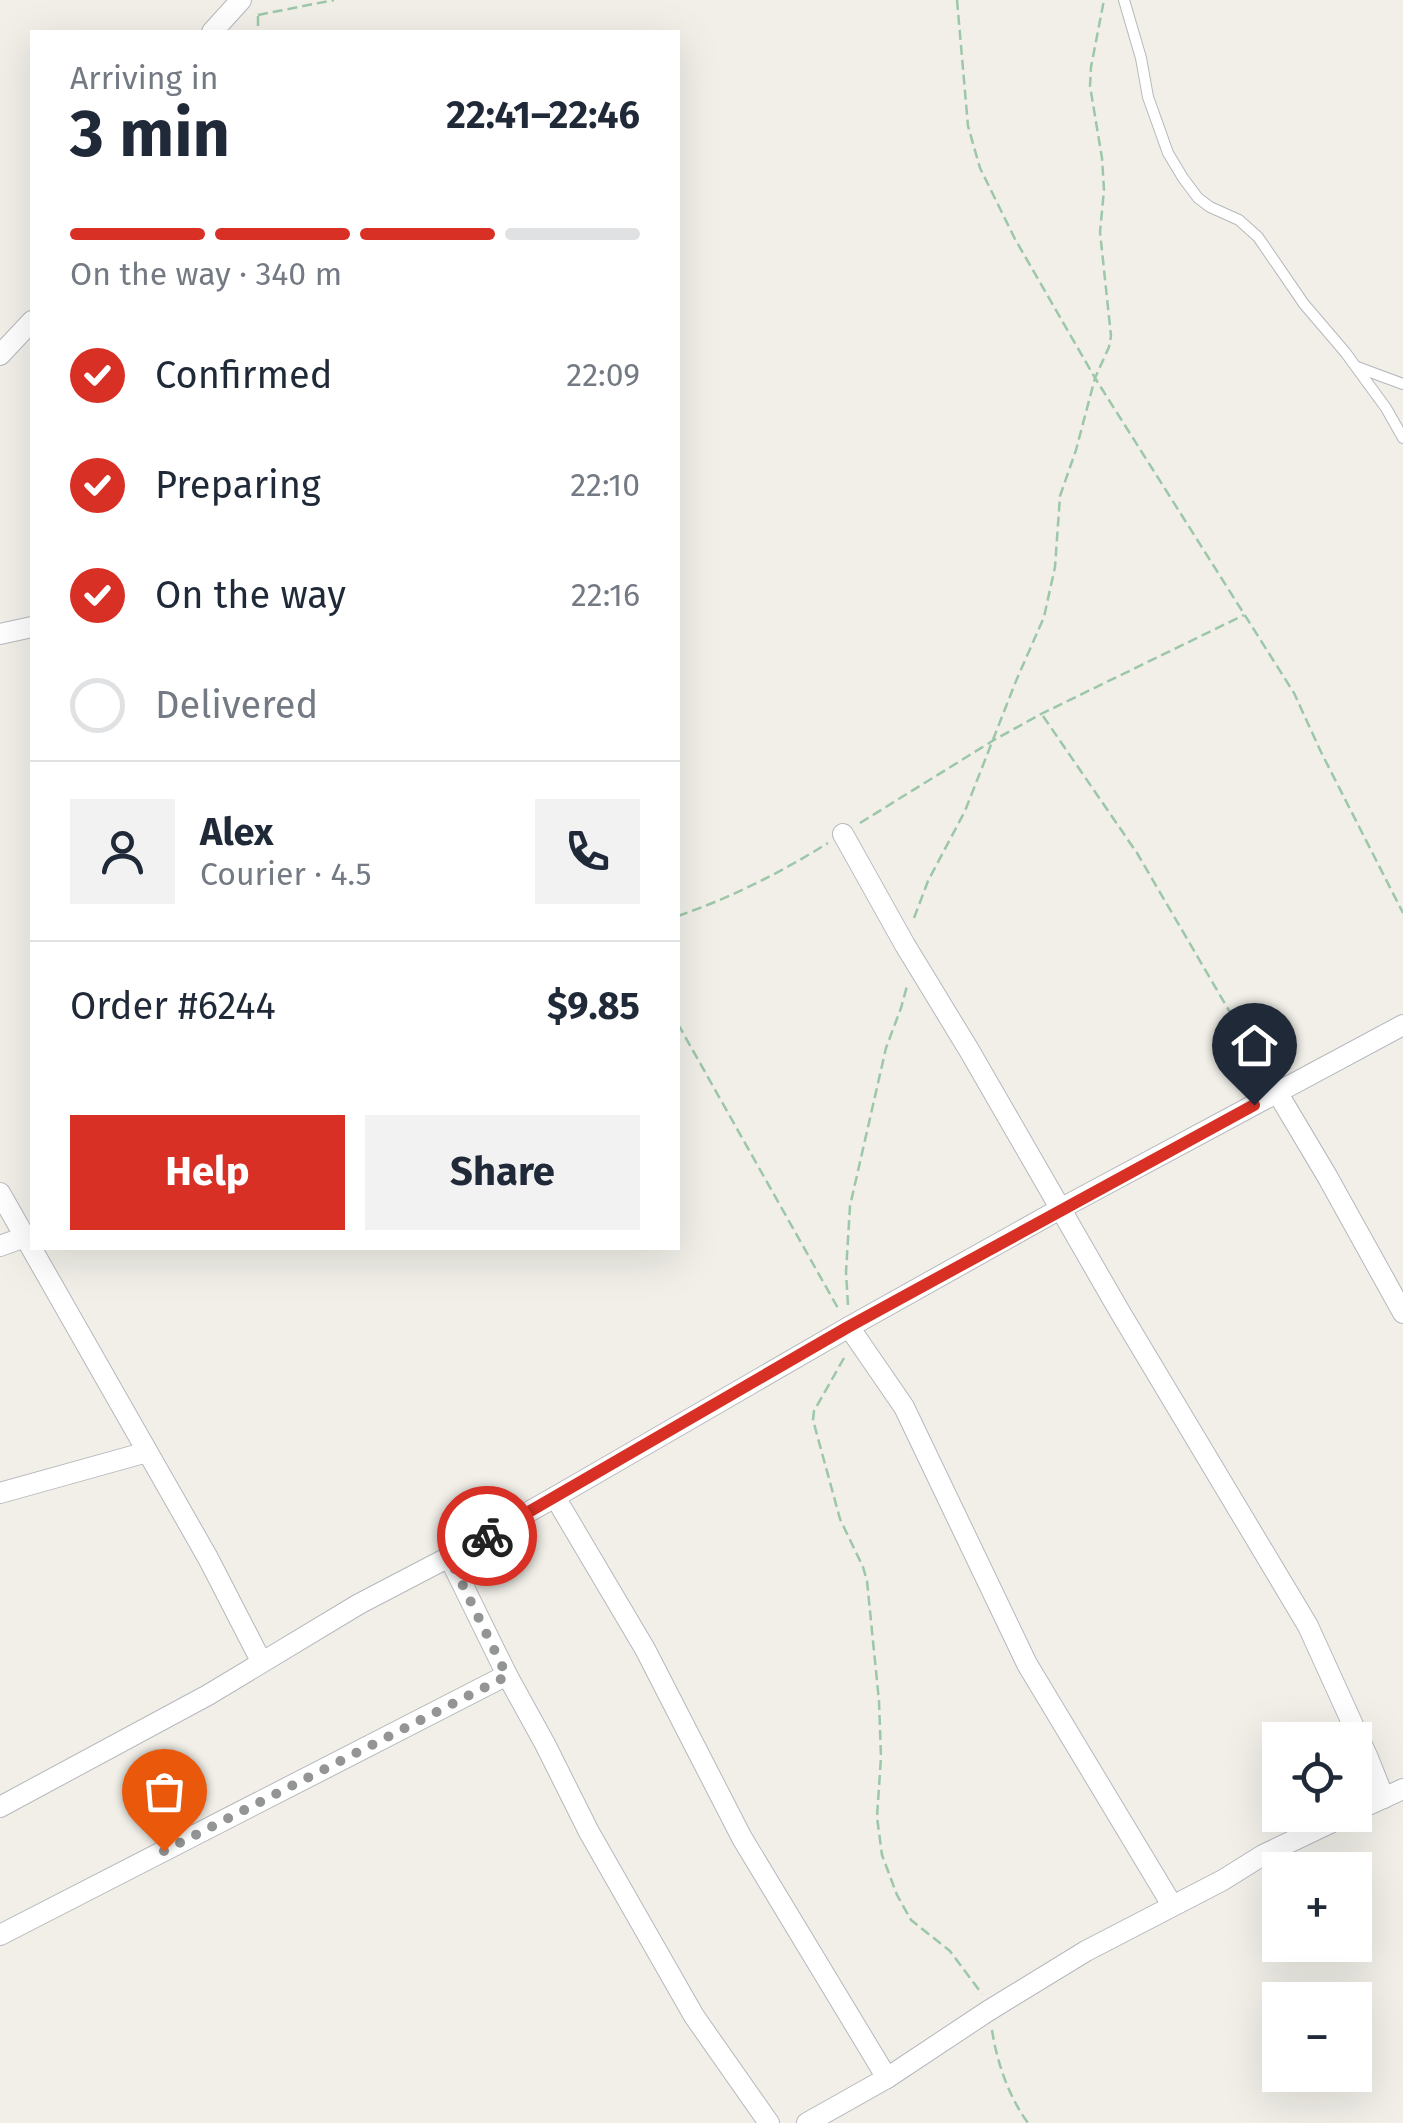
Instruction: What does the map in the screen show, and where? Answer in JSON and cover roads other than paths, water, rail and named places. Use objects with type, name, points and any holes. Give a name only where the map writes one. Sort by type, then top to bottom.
[{"type":"street","points":[[214,30],[241,0]]},
{"type":"street","points":[[0,355],[30,323]]},
{"type":"street","points":[[0,634],[30,627]]},
{"type":"street","points":[[843,834],[1308,1626],[1368,1758],[1393,1793]]},
{"type":"street","points":[[0,1807],[208,1695],[358,1604],[449,1557],[848,1327],[1403,1024]]},
{"type":"street","points":[[1277,1092],[1403,1313]]},
{"type":"street","points":[[0,1192],[30,1246]]},
{"type":"street","points":[[0,1246],[25,1237]]},
{"type":"street","points":[[32,1250],[208,1558],[260,1661]]},
{"type":"street","points":[[848,1327],[904,1408],[1027,1664],[1172,1906]]},
{"type":"street","points":[[0,1493],[147,1452]]},
{"type":"street","points":[[555,1497],[645,1650],[742,1838],[888,2078]]},
{"type":"street","points":[[449,1557],[589,1832],[694,2016],[769,2123]]},
{"type":"street","points":[[0,1934],[507,1676]]},
{"type":"street","points":[[807,2123],[888,2078],[1086,1951],[1310,1832]]},
{"type":"lane","points":[[1124,0],[1142,58],[1148,97],[1168,153],[1182,178],[1198,198],[1239,220],[1258,237],[1304,304],[1386,408],[1403,438]]},
{"type":"lane","points":[[1356,367],[1403,384]]}]
